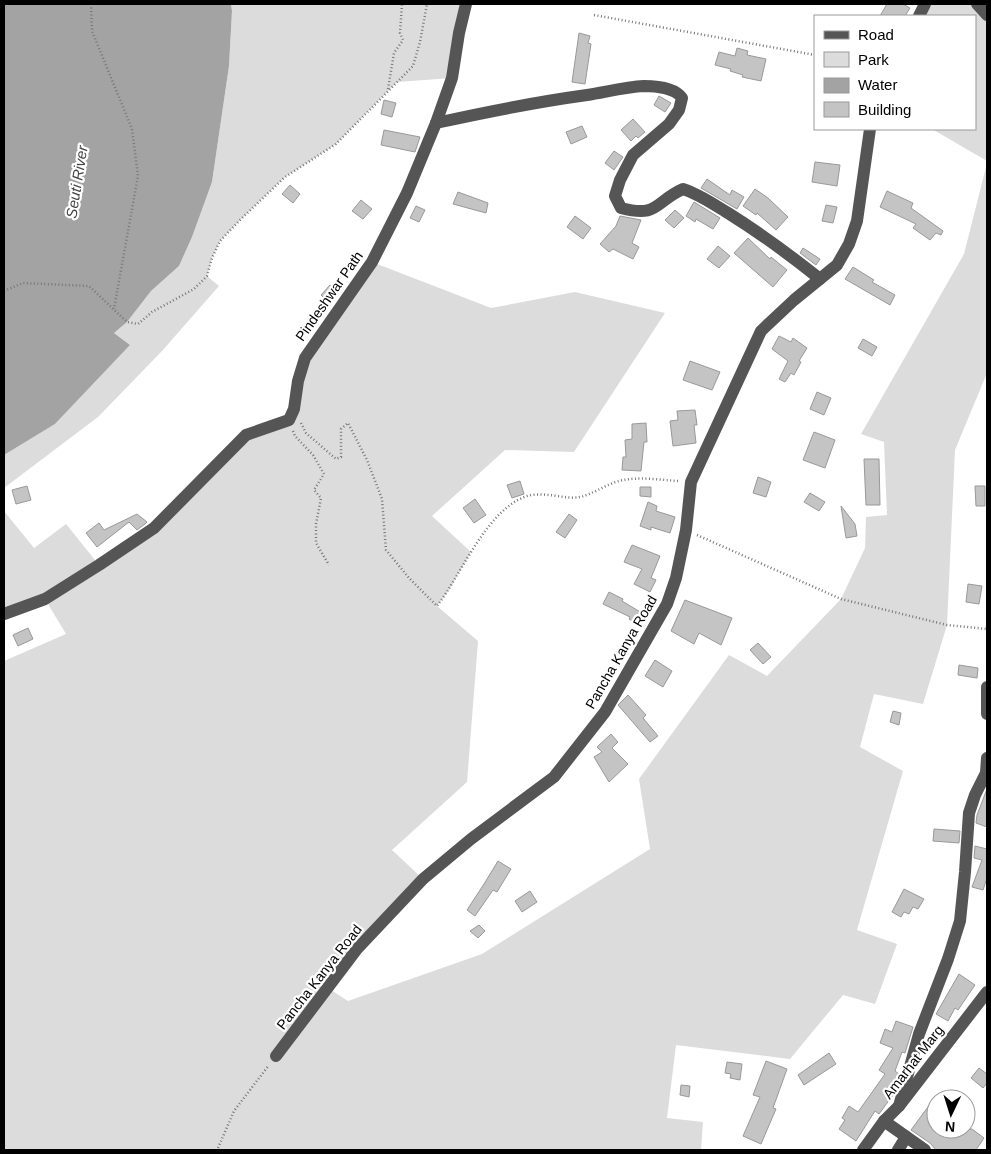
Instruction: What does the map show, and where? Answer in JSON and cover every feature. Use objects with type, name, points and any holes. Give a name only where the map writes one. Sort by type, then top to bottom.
[{"type":"street","name":"Pindeshwar Path","points":[[292,414],[298,381],[305,358],[372,262],[408,193],[452,78],[459,32],[466,4]]},
{"type":"street","points":[[978,4],[987,15]]},
{"type":"street","points":[[436,124],[558,98],[620,89],[645,86],[678,93],[682,98],[679,110],[669,124],[633,155],[620,180],[615,196],[621,208],[639,212],[655,209],[670,195],[683,188],[697,194],[746,224],[820,279]]},
{"type":"street","name":"Pancha Kanya Road","points":[[276,1056],[357,949],[423,879],[471,839],[554,777],[605,712],[668,604],[676,578],[686,530],[691,482],[762,331],[837,264],[849,244],[857,221],[870,130]]},
{"type":"street","points":[[4,614],[46,599],[154,528],[246,435],[292,414]]},
{"type":"street","points":[[987,687],[987,714]]},
{"type":"street","points":[[899,1106],[919,1034],[948,959],[960,921],[969,813],[975,795],[986,773],[987,758]]},
{"type":"street","name":"Amarhat Marg","points":[[863,1150],[987,992]]},
{"type":"street","points":[[884,1121],[926,1150]]},
{"type":"street","points":[[898,1150],[906,1137]]},
{"type":"path","points":[[91,4],[92,31],[132,129],[138,176],[114,309]]},
{"type":"path","points":[[388,90],[394,53],[402,40],[400,33],[402,4]]},
{"type":"path","points":[[4,291],[23,283],[89,286],[127,322],[138,324],[152,312],[194,289],[207,276],[212,258],[220,241],[240,220],[285,178],[336,144],[413,66],[420,42],[427,4]]},
{"type":"path","points":[[594,15],[814,55]]},
{"type":"path","points":[[292,414],[306,433],[336,459],[341,457],[341,429],[348,423],[382,499],[386,550],[409,578],[437,606],[449,590],[471,552],[495,519],[509,506],[527,496],[548,494],[578,497],[619,481],[648,479],[691,482]]},
{"type":"path","points":[[292,414],[295,436],[313,455],[324,474],[314,490],[321,498],[316,524],[316,543],[329,565]]},
{"type":"path","points":[[686,530],[841,599],[947,625],[987,629]]},
{"type":"path","points":[[218,1148],[234,1111],[276,1056]]},
{"type":"green space","points":[[231,4],[466,4],[452,78],[397,82],[336,144],[285,177],[220,241],[212,258],[207,276],[219,286],[162,351],[98,417],[4,488],[4,455],[55,424],[130,345],[114,333],[127,322],[151,291],[179,266],[212,182],[229,66]]},
{"type":"green space","points":[[925,4],[987,4],[987,161],[934,130],[976,130],[976,15],[926,15],[921,11]]},
{"type":"green space","points":[[987,163],[987,373],[955,450],[947,625],[923,704],[874,694],[860,747],[903,771],[857,930],[897,944],[875,1004],[843,995],[790,1059],[676,1045],[667,1118],[703,1122],[701,1150],[4,1150],[4,661],[66,634],[45,599],[4,614],[4,511],[34,548],[66,524],[99,565],[154,528],[246,435],[289,420],[305,358],[372,262],[491,308],[575,292],[665,313],[574,452],[505,450],[432,516],[471,552],[449,590],[437,606],[478,641],[467,782],[392,850],[423,879],[328,988],[348,1001],[482,954],[650,849],[639,779],[729,655],[767,676],[841,599],[865,548],[866,517],[887,515],[884,442],[861,434],[964,254]]},
{"type":"water","name":"Seuti River","points":[[4,4],[231,4],[232,11],[229,66],[212,182],[179,266],[151,291],[127,322],[114,333],[130,345],[55,424],[4,455]]},
{"type":"building","points":[[887,4],[903,4],[910,8],[906,15],[881,15]]},
{"type":"building","points":[[579,33],[590,36],[588,43],[591,44],[585,84],[572,82]]},
{"type":"building","points":[[737,48],[748,51],[747,55],[766,59],[761,81],[742,77],[743,75],[730,71],[731,69],[715,65],[719,52],[735,56]]},
{"type":"building","points":[[659,96],[671,103],[665,112],[654,105]]},
{"type":"building","points":[[384,100],[396,103],[392,117],[381,114]]},
{"type":"building","points":[[633,119],[645,132],[638,138],[636,136],[631,141],[621,130]]},
{"type":"building","points":[[582,126],[587,137],[571,144],[566,132]]},
{"type":"building","points":[[384,130],[420,137],[415,152],[381,145]]},
{"type":"building","points":[[614,151],[623,157],[614,170],[605,163]]},
{"type":"building","points":[[815,162],[840,165],[837,186],[812,182]]},
{"type":"building","points":[[707,179],[730,195],[732,190],[744,197],[737,209],[701,188]]},
{"type":"building","points":[[290,185],[300,194],[293,203],[282,194]]},
{"type":"building","points":[[755,189],[768,198],[788,217],[776,230],[757,213],[756,215],[743,206]]},
{"type":"building","points":[[887,191],[913,203],[911,208],[943,231],[941,235],[936,233],[930,240],[913,228],[916,224],[880,207]]},
{"type":"building","points":[[458,192],[488,203],[486,213],[453,204]]},
{"type":"building","points":[[361,200],[372,209],[363,219],[352,211]]},
{"type":"building","points":[[694,202],[720,218],[713,229],[696,219],[695,222],[686,216]]},
{"type":"building","points":[[826,205],[837,207],[833,223],[822,221]]},
{"type":"building","points":[[416,206],[425,210],[419,222],[410,218]]},
{"type":"building","points":[[675,210],[684,218],[674,228],[665,220]]},
{"type":"building","points":[[575,216],[591,228],[583,239],[567,227]]},
{"type":"building","points":[[620,216],[641,220],[632,243],[639,247],[633,259],[613,249],[609,252],[600,244],[616,226]]},
{"type":"building","points":[[748,238],[770,259],[771,257],[787,270],[773,287],[734,253]]},
{"type":"building","points":[[718,246],[730,256],[719,268],[707,259]]},
{"type":"building","points":[[803,248],[820,259],[816,265],[800,253]]},
{"type":"building","points":[[853,267],[874,280],[872,282],[895,295],[890,305],[845,279]]},
{"type":"building","points":[[330,285],[339,292],[330,303],[321,295]]},
{"type":"building","points":[[779,336],[791,342],[793,338],[807,348],[799,361],[801,362],[794,375],[791,373],[785,382],[779,379],[788,361],[772,349]]},
{"type":"building","points":[[863,339],[877,347],[872,356],[858,348]]},
{"type":"building","points":[[690,361],[720,372],[712,390],[683,380]]},
{"type":"building","points":[[817,392],[831,398],[824,415],[810,409]]},
{"type":"building","points":[[695,410],[697,425],[694,425],[696,443],[673,446],[670,421],[678,420],[677,411]]},
{"type":"building","points":[[646,423],[647,442],[644,442],[641,471],[622,470],[623,457],[626,457],[625,440],[632,439],[632,424]]},
{"type":"building","points":[[814,432],[835,440],[825,468],[803,460]]},
{"type":"building","points":[[864,459],[879,459],[880,505],[866,505]]},
{"type":"building","points":[[758,477],[771,482],[766,497],[753,493]]},
{"type":"building","points":[[520,481],[524,494],[512,498],[507,485]]},
{"type":"building","points":[[27,486],[31,500],[16,504],[12,490]]},
{"type":"building","points":[[975,486],[985,486],[985,506],[976,506]]},
{"type":"building","points":[[640,487],[651,487],[651,497],[640,496]]},
{"type":"building","points":[[810,493],[825,502],[819,511],[804,502]]},
{"type":"building","points":[[475,499],[486,515],[474,523],[463,508]]},
{"type":"building","points":[[648,502],[657,506],[656,511],[675,517],[670,533],[651,527],[651,530],[640,526]]},
{"type":"building","points":[[841,506],[855,524],[857,536],[846,538]]},
{"type":"building","points":[[137,514],[147,522],[137,530],[129,522],[97,547],[86,533],[99,523],[104,530]]},
{"type":"building","points":[[569,514],[577,520],[565,538],[556,532]]},
{"type":"building","points":[[632,545],[660,556],[651,578],[656,580],[650,592],[634,584],[642,569],[624,562]]},
{"type":"building","points":[[968,584],[982,586],[979,604],[966,602]]},
{"type":"building","points":[[609,592],[623,599],[622,601],[647,616],[640,626],[629,619],[630,617],[603,604]]},
{"type":"building","points":[[685,600],[732,618],[721,645],[699,633],[694,644],[671,631]]},
{"type":"building","points":[[28,628],[33,639],[18,646],[13,635]]},
{"type":"building","points":[[758,643],[771,657],[763,664],[750,650]]},
{"type":"building","points":[[655,660],[672,671],[663,687],[645,676]]},
{"type":"building","points":[[959,665],[978,668],[977,678],[958,675]]},
{"type":"building","points":[[628,695],[646,715],[643,718],[658,736],[650,742],[618,705]]},
{"type":"building","points":[[893,711],[901,713],[899,725],[890,722]]},
{"type":"building","points":[[611,734],[618,742],[612,748],[628,764],[609,782],[594,757],[602,752],[597,747]]},
{"type":"building","points":[[987,789],[987,827],[976,823],[977,815]]},
{"type":"building","points":[[934,829],[960,831],[959,843],[933,841]]},
{"type":"building","points":[[975,846],[987,849],[987,878],[983,890],[972,887],[982,860],[974,858]]},
{"type":"building","points":[[498,861],[511,869],[497,892],[493,890],[475,916],[467,910]]},
{"type":"building","points":[[904,889],[924,899],[918,909],[913,907],[909,914],[904,912],[901,917],[892,912]]},
{"type":"building","points":[[530,891],[537,902],[522,912],[515,901]]},
{"type":"building","points":[[479,925],[485,931],[478,938],[470,931]]},
{"type":"building","points":[[959,974],[975,985],[958,1010],[955,1008],[948,1021],[936,1014]]},
{"type":"building","points":[[896,1021],[913,1027],[905,1053],[902,1052],[895,1071],[899,1074],[888,1092],[893,1095],[879,1114],[875,1111],[856,1141],[839,1129],[845,1120],[842,1118],[849,1106],[858,1112],[885,1074],[879,1070],[893,1048],[880,1043],[885,1029],[892,1032]]},
{"type":"building","points":[[829,1053],[836,1064],[804,1085],[798,1075]]},
{"type":"building","points":[[766,1061],[787,1069],[773,1108],[776,1109],[761,1144],[743,1136],[760,1097],[753,1095]]},
{"type":"building","points":[[727,1062],[742,1064],[740,1080],[730,1078],[731,1074],[725,1073]]},
{"type":"building","points":[[979,1068],[987,1074],[987,1083],[983,1088],[971,1078]]},
{"type":"building","points":[[681,1085],[690,1086],[689,1097],[680,1095]]},
{"type":"building","points":[[926,1110],[926,1139],[976,1139],[976,1132],[984,1138],[976,1150],[936,1150],[930,1143],[911,1130]]}]
